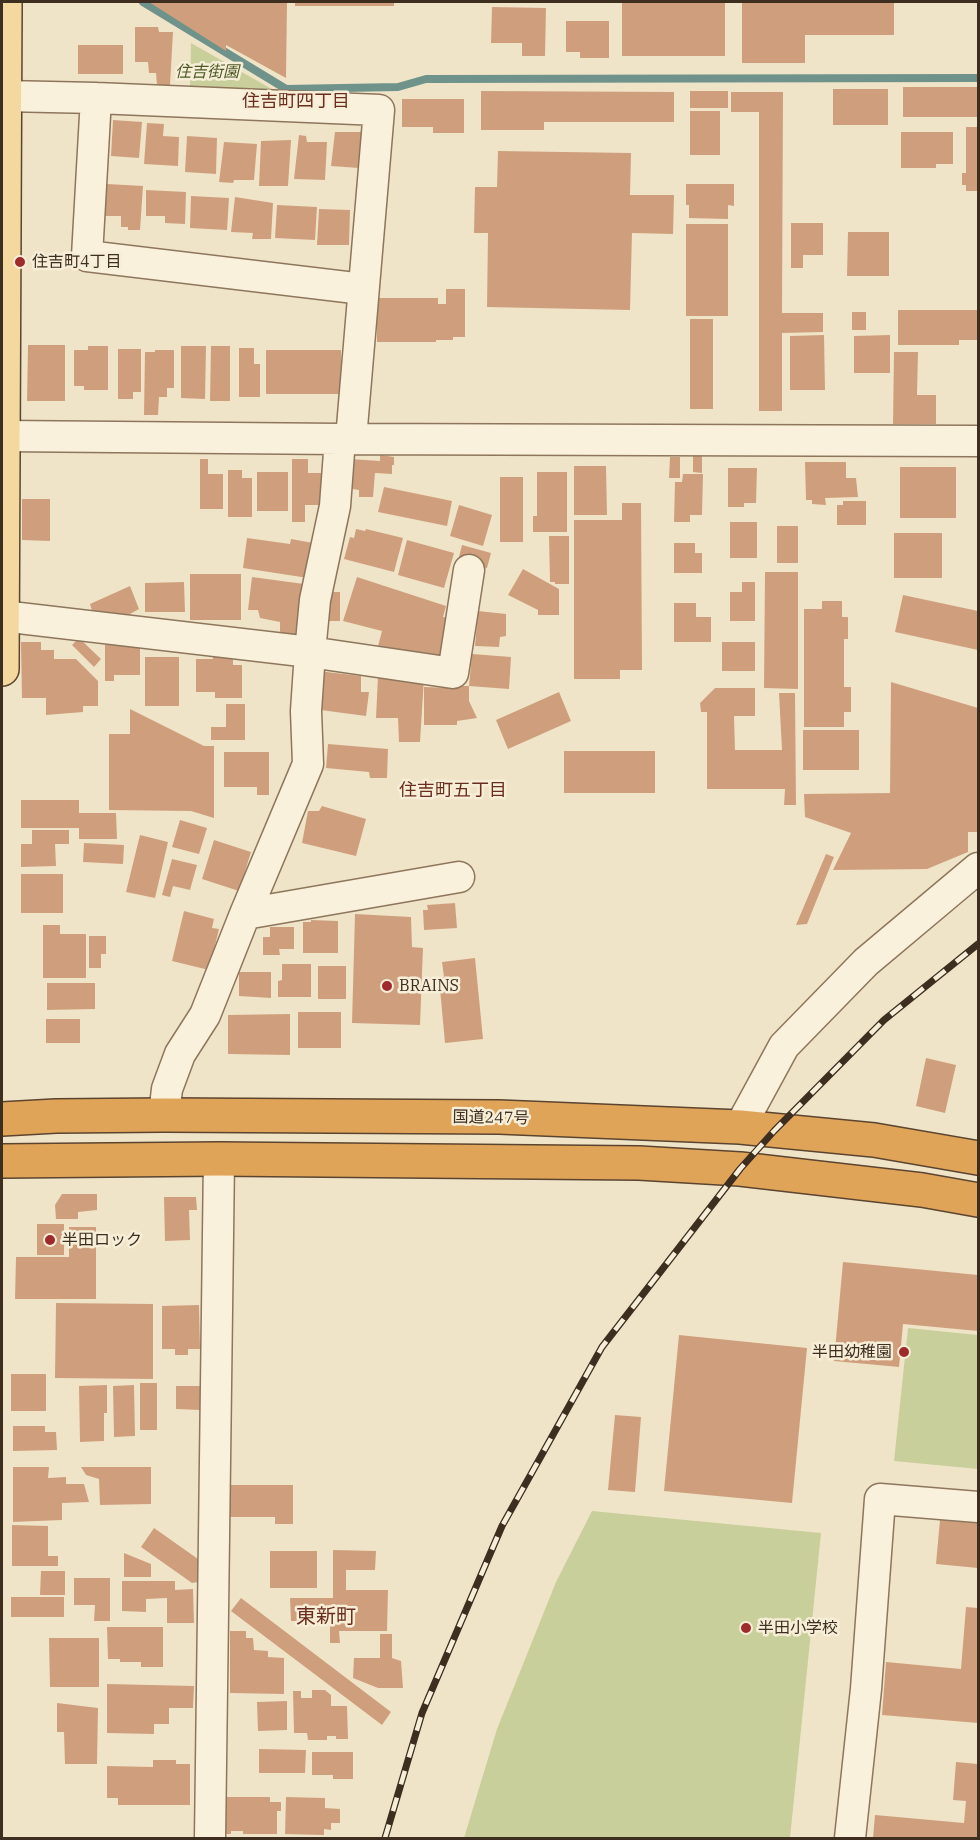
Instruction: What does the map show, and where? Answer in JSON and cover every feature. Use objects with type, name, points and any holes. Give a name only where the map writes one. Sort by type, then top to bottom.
[{"type":"highway","name":"国道247号","points":[[2,1119],[164,1115],[499,1117],[740,1127],[874,1140],[978,1158]]},
{"type":"highway","points":[[2,1161],[219,1159],[639,1163],[740,1169],[922,1190],[978,1200]]},
{"type":"main road","points":[[2,669],[4,436],[2,251],[5,2]]},
{"type":"street","points":[[4,96],[379,110],[363,289],[346,440],[315,600],[306,711],[308,764],[245,914],[206,1015],[180,1054],[166,1089],[164,1115]]},
{"type":"street","points":[[96,98],[87,256],[363,289]]},
{"type":"street","points":[[4,436],[346,440],[978,441]]},
{"type":"street","points":[[2,616],[310,652],[453,673],[470,570]]},
{"type":"street","points":[[740,1127],[784,1046],[866,962],[978,868]]},
{"type":"street","points":[[245,914],[459,877]]},
{"type":"street","points":[[210,1839],[219,1159]]},
{"type":"street","points":[[850,1839],[866,1689],[880,1499],[978,1507]]},
{"type":"path","points":[[2,251],[72,260],[87,256]]},
{"type":"green space","name":"住吉街園","points":[[191,43],[277,92],[190,88]]},
{"type":"green space","points":[[908,1328],[978,1335],[978,1469],[894,1461]]},
{"type":"green space","points":[[592,1511],[821,1533],[790,1838],[464,1838],[497,1729],[556,1582]]},
{"type":"building","points":[[149,2],[287,2],[286,78],[226,45],[226,51]]},
{"type":"building","points":[[295,2],[394,2],[394,6],[295,6]]},
{"type":"building","points":[[622,2],[725,2],[725,56],[622,56]]},
{"type":"building","points":[[742,2],[894,2],[894,35],[805,35],[805,63],[742,63]]},
{"type":"building","points":[[492,7],[546,8],[545,56],[522,56],[522,43],[491,43]]},
{"type":"building","points":[[566,21],[609,21],[609,58],[580,58],[580,52],[566,52]]},
{"type":"building","points":[[135,27],[158,27],[159,32],[173,32],[170,85],[157,85],[156,73],[149,73],[148,62],[135,62]]},
{"type":"building","points":[[78,45],[123,45],[123,74],[78,74]]},
{"type":"building","points":[[903,87],[978,87],[978,117],[903,117]]},
{"type":"building","points":[[833,89],[888,89],[888,125],[833,125]]},
{"type":"building","points":[[481,91],[674,92],[674,122],[544,122],[544,130],[481,130]]},
{"type":"building","points":[[690,91],[728,91],[728,108],[690,108]]},
{"type":"building","points":[[731,92],[783,92],[782,313],[823,313],[823,332],[782,333],[782,411],[759,411],[759,112],[731,112]]},
{"type":"building","points":[[402,99],[464,99],[464,133],[433,133],[433,127],[402,127]]},
{"type":"building","points":[[690,111],[720,111],[720,155],[690,155]]},
{"type":"building","points":[[113,120],[142,122],[139,158],[111,156]]},
{"type":"building","points":[[147,123],[164,124],[163,136],[179,137],[178,166],[144,164]]},
{"type":"building","points":[[966,127],[978,127],[978,191],[966,191],[966,185],[962,185],[962,173],[966,173]]},
{"type":"building","points":[[335,132],[363,132],[359,168],[331,166]]},
{"type":"building","points":[[901,132],[953,132],[953,164],[936,164],[936,168],[901,168]]},
{"type":"building","points":[[299,135],[306,136],[307,142],[327,142],[325,180],[294,179]]},
{"type":"building","points":[[187,136],[217,138],[216,174],[185,172]]},
{"type":"building","points":[[291,140],[288,186],[259,186],[261,141]]},
{"type":"building","points":[[224,142],[257,144],[254,180],[219,182]]},
{"type":"building","points":[[498,151],[631,153],[630,195],[674,195],[673,234],[632,233],[630,310],[487,307],[488,233],[474,233],[475,187],[497,187]]},
{"type":"building","points":[[107,184],[143,186],[140,230],[128,230],[128,227],[121,227],[121,216],[104,216]]},
{"type":"building","points":[[686,184],[734,184],[734,206],[728,205],[728,219],[689,218],[689,205],[686,205]]},
{"type":"building","points":[[146,190],[186,192],[185,224],[165,223],[165,216],[146,216]]},
{"type":"building","points":[[191,196],[229,198],[227,230],[190,228]]},
{"type":"building","points":[[235,197],[273,203],[271,239],[252,239],[253,233],[231,232]]},
{"type":"building","points":[[277,205],[317,207],[315,240],[275,238]]},
{"type":"building","points":[[319,209],[350,210],[349,245],[317,245]]},
{"type":"building","points":[[791,223],[823,223],[823,255],[803,255],[803,268],[791,268]]},
{"type":"building","points":[[686,224],[728,224],[728,316],[686,316]]},
{"type":"building","points":[[848,232],[889,232],[889,276],[847,276]]},
{"type":"building","points":[[446,289],[465,289],[465,337],[453,337],[453,340],[436,340],[436,342],[377,342],[377,298],[438,298],[438,304],[446,304]]},
{"type":"building","points":[[898,310],[978,310],[978,340],[959,340],[959,345],[898,345]]},
{"type":"building","points":[[852,312],[866,312],[866,330],[852,330]]},
{"type":"building","points":[[690,319],[713,319],[713,409],[690,409]]},
{"type":"building","points":[[824,335],[825,390],[790,390],[790,336]]},
{"type":"building","points":[[890,335],[890,373],[854,373],[854,336]]},
{"type":"building","points":[[28,345],[65,345],[65,401],[27,401]]},
{"type":"building","points":[[88,346],[108,346],[108,390],[84,390],[84,386],[74,386],[74,350],[88,350]]},
{"type":"building","points":[[181,346],[206,346],[205,399],[181,398]]},
{"type":"building","points":[[211,346],[230,346],[230,401],[210,401]]},
{"type":"building","points":[[239,348],[254,348],[254,364],[260,364],[260,397],[239,397]]},
{"type":"building","points":[[118,349],[141,349],[141,392],[133,392],[133,399],[118,399]]},
{"type":"building","points":[[155,350],[174,350],[174,388],[167,388],[167,397],[159,397],[158,415],[144,415],[145,352],[155,352]]},
{"type":"building","points":[[266,350],[341,350],[341,394],[266,394]]},
{"type":"building","points":[[894,352],[918,352],[917,395],[936,395],[936,424],[893,424]]},
{"type":"building","points":[[380,455],[394,457],[394,465],[392,465],[392,474],[375,473],[373,497],[359,497],[359,490],[346,488],[350,459],[380,461]]},
{"type":"building","points":[[693,456],[702,456],[702,473],[693,472]]},
{"type":"building","points":[[670,457],[680,457],[680,478],[669,478]]},
{"type":"building","points":[[200,459],[208,459],[208,474],[223,474],[223,509],[200,509]]},
{"type":"building","points":[[292,459],[308,459],[308,473],[321,473],[321,505],[305,505],[305,522],[292,522]]},
{"type":"building","points":[[805,462],[846,462],[846,478],[856,478],[858,497],[825,498],[826,505],[812,504],[812,500],[806,500]]},
{"type":"building","points":[[574,466],[606,466],[607,515],[574,515]]},
{"type":"building","points":[[900,467],[956,467],[956,518],[900,518]]},
{"type":"building","points":[[728,468],[757,468],[756,503],[744,503],[744,507],[728,507]]},
{"type":"building","points":[[228,470],[242,470],[242,478],[252,478],[252,517],[228,517]]},
{"type":"building","points":[[257,472],[288,472],[288,511],[257,511]]},
{"type":"building","points":[[537,472],[567,472],[567,532],[533,532],[533,516],[537,516]]},
{"type":"building","points":[[683,474],[703,474],[702,515],[690,515],[690,522],[674,522],[675,482],[682,482]]},
{"type":"building","points":[[500,477],[523,477],[523,542],[500,542]]},
{"type":"building","points":[[384,487],[452,501],[447,526],[378,512]]},
{"type":"building","points":[[22,499],[50,499],[50,541],[22,540]]},
{"type":"building","points":[[843,501],[866,501],[866,525],[837,525],[837,505],[843,505]]},
{"type":"building","points":[[622,503],[641,503],[642,670],[620,670],[620,679],[574,679],[574,520],[622,520]]},
{"type":"building","points":[[459,505],[492,515],[483,546],[450,536]]},
{"type":"building","points":[[730,522],[757,522],[757,558],[730,558]]},
{"type":"building","points":[[777,526],[798,526],[798,563],[777,563]]},
{"type":"building","points":[[356,529],[365,531],[366,529],[403,538],[394,572],[344,559],[350,537],[354,538]]},
{"type":"building","points":[[894,533],[942,533],[942,578],[894,578]]},
{"type":"building","points":[[549,536],[569,536],[569,584],[550,582]]},
{"type":"building","points":[[247,538],[290,544],[291,539],[313,543],[308,578],[243,568]]},
{"type":"building","points":[[407,540],[454,553],[444,588],[398,575]]},
{"type":"building","points":[[674,543],[695,543],[695,553],[702,553],[702,573],[674,573]]},
{"type":"building","points":[[462,545],[491,553],[487,568],[458,561]]},
{"type":"building","points":[[523,569],[559,589],[559,615],[538,615],[538,610],[508,595]]},
{"type":"building","points":[[765,572],[798,572],[798,689],[764,688]]},
{"type":"building","points":[[190,574],[241,574],[241,620],[190,620]]},
{"type":"building","points":[[252,577],[304,584],[295,635],[280,635],[280,622],[260,618],[258,610],[248,610]]},
{"type":"building","points":[[357,577],[446,606],[443,617],[448,618],[440,658],[377,650],[382,631],[343,621]]},
{"type":"building","points":[[184,582],[185,612],[145,612],[145,583]]},
{"type":"building","points":[[742,582],[755,582],[755,621],[730,621],[730,592],[742,592]]},
{"type":"building","points":[[130,586],[139,609],[130,614],[93,614],[90,604]]},
{"type":"building","points":[[327,592],[340,592],[340,621],[327,621]]},
{"type":"building","points":[[903,595],[978,611],[978,650],[895,632]]},
{"type":"building","points":[[822,601],[842,601],[842,617],[848,617],[848,639],[844,639],[844,687],[851,687],[851,712],[844,712],[844,727],[804,727],[804,609],[822,609]]},
{"type":"building","points":[[674,603],[696,603],[696,617],[711,617],[711,642],[674,642]]},
{"type":"building","points":[[478,611],[506,614],[506,636],[500,637],[499,647],[475,646]]},
{"type":"building","points":[[79,638],[101,659],[94,667],[72,645]]},
{"type":"building","points":[[21,642],[41,642],[41,650],[54,650],[54,659],[76,659],[98,681],[98,706],[83,706],[83,712],[46,715],[46,698],[22,698]]},
{"type":"building","points":[[722,642],[755,642],[755,671],[722,671]]},
{"type":"building","points":[[105,645],[140,645],[140,675],[114,675],[114,681],[105,681]]},
{"type":"building","points":[[472,654],[511,657],[509,689],[469,686]]},
{"type":"building","points":[[145,657],[179,657],[179,706],[145,706]]},
{"type":"building","points":[[213,657],[233,657],[233,665],[242,665],[242,698],[215,698],[215,692],[196,692],[196,659],[213,659]]},
{"type":"building","points":[[318,671],[361,676],[361,692],[369,692],[366,716],[313,709]]},
{"type":"building","points":[[378,676],[424,678],[420,742],[399,742],[398,718],[376,718]]},
{"type":"building","points":[[891,682],[978,708],[978,832],[968,832],[968,852],[927,869],[833,870],[851,833],[805,817],[804,794],[890,793]]},
{"type":"building","points":[[452,686],[469,686],[469,701],[477,718],[457,721],[457,725],[424,725],[424,687],[453,688]]},
{"type":"building","points":[[715,688],[755,688],[755,716],[734,716],[735,750],[782,750],[779,693],[795,693],[796,805],[784,805],[785,789],[707,789],[707,712],[701,712],[700,703]]},
{"type":"building","points":[[559,692],[571,721],[508,749],[496,720]]},
{"type":"building","points":[[226,704],[245,704],[245,740],[211,740],[211,727],[226,727]]},
{"type":"building","points":[[130,709],[204,746],[214,746],[214,818],[191,811],[109,810],[109,734],[130,734]]},
{"type":"building","points":[[803,730],[859,730],[859,770],[803,770]]},
{"type":"building","points":[[328,744],[388,749],[387,778],[370,778],[369,772],[326,768]]},
{"type":"building","points":[[564,751],[655,751],[655,793],[564,793]]},
{"type":"building","points":[[224,752],[269,752],[269,795],[257,795],[257,787],[224,787]]},
{"type":"building","points":[[21,800],[79,800],[79,813],[116,813],[117,839],[79,839],[79,828],[21,828]]},
{"type":"building","points":[[322,806],[366,819],[356,856],[302,843],[308,811],[319,811]]},
{"type":"building","points":[[180,820],[207,828],[199,854],[172,847]]},
{"type":"building","points":[[32,830],[69,830],[69,844],[55,844],[56,866],[21,867],[21,844],[32,844]]},
{"type":"building","points":[[140,835],[168,842],[155,898],[126,892]]},
{"type":"building","points":[[214,840],[251,852],[239,891],[202,879]]},
{"type":"building","points":[[84,843],[124,845],[123,864],[83,862]]},
{"type":"building","points":[[826,854],[834,857],[807,924],[796,925]]},
{"type":"building","points":[[172,859],[197,865],[190,890],[173,886],[170,897],[162,895]]},
{"type":"building","points":[[21,874],[63,874],[63,913],[21,913]]},
{"type":"building","points":[[455,903],[457,928],[424,930],[423,910],[428,910],[427,905]]},
{"type":"building","points":[[184,911],[214,919],[212,928],[219,929],[209,970],[172,961]]},
{"type":"building","name":"BRAINS","points":[[355,914],[411,917],[412,947],[423,948],[420,1025],[352,1023]]},
{"type":"building","points":[[311,920],[338,921],[338,953],[303,953],[303,922],[311,922]]},
{"type":"building","points":[[43,925],[60,925],[60,934],[86,934],[86,978],[43,978]]},
{"type":"building","points":[[270,927],[294,927],[294,949],[279,949],[280,955],[263,955],[263,937],[270,937]]},
{"type":"building","points":[[89,936],[106,936],[106,954],[101,954],[101,968],[89,968]]},
{"type":"building","points":[[475,958],[483,1039],[445,1043],[439,978],[444,977],[442,962]]},
{"type":"building","points":[[282,964],[311,964],[311,997],[278,997],[278,981],[282,980]]},
{"type":"building","points":[[318,966],[346,966],[346,999],[318,999]]},
{"type":"building","points":[[239,972],[271,972],[271,998],[239,996]]},
{"type":"building","points":[[47,983],[95,983],[95,1009],[47,1010]]},
{"type":"building","points":[[298,1012],[341,1012],[341,1048],[298,1048]]},
{"type":"building","points":[[290,1014],[290,1055],[228,1054],[228,1015]]},
{"type":"building","points":[[46,1019],[80,1019],[80,1043],[46,1043]]},
{"type":"building","points":[[926,1058],[956,1065],[945,1113],[916,1106]]},
{"type":"building","points":[[62,1194],[97,1194],[97,1210],[78,1212],[78,1219],[56,1219],[55,1205]]},
{"type":"building","points":[[164,1197],[196,1197],[197,1210],[189,1210],[190,1240],[165,1241]]},
{"type":"building","name":"半田ロック","points":[[37,1224],[64,1224],[64,1255],[37,1255]]},
{"type":"building","points":[[69,1227],[96,1227],[96,1299],[15,1299],[16,1257],[69,1257]]},
{"type":"building","points":[[843,1262],[978,1275],[978,1331],[903,1324],[899,1367],[834,1361]]},
{"type":"building","points":[[56,1303],[153,1304],[153,1379],[55,1378]]},
{"type":"building","points":[[199,1305],[200,1349],[188,1349],[188,1355],[175,1355],[175,1349],[162,1349],[162,1306]]},
{"type":"building","points":[[679,1335],[807,1348],[792,1503],[664,1491]]},
{"type":"building","points":[[11,1374],[46,1374],[46,1411],[11,1411]]},
{"type":"building","points":[[140,1383],[157,1383],[157,1430],[140,1430]]},
{"type":"building","points":[[107,1385],[104,1441],[80,1442],[79,1386]]},
{"type":"building","points":[[134,1385],[135,1436],[114,1437],[113,1386]]},
{"type":"building","points":[[176,1386],[200,1386],[200,1410],[176,1409]]},
{"type":"building","points":[[615,1415],[641,1417],[635,1492],[608,1490]]},
{"type":"building","points":[[13,1426],[45,1426],[45,1432],[56,1432],[57,1450],[13,1451]]},
{"type":"building","points":[[13,1467],[49,1467],[48,1478],[66,1477],[66,1484],[84,1484],[89,1502],[62,1503],[62,1520],[13,1522]]},
{"type":"building","points":[[81,1467],[151,1467],[151,1504],[100,1505],[99,1479],[86,1475]]},
{"type":"building","points":[[229,1485],[293,1485],[293,1524],[275,1524],[275,1517],[229,1517]]},
{"type":"building","points":[[940,1520],[978,1523],[978,1568],[936,1564]]},
{"type":"building","points":[[12,1525],[48,1526],[48,1556],[58,1556],[58,1566],[12,1566]]},
{"type":"building","points":[[154,1528],[198,1559],[198,1582],[192,1583],[141,1547]]},
{"type":"building","points":[[333,1550],[376,1551],[375,1570],[346,1570],[346,1590],[388,1590],[387,1631],[339,1631],[340,1643],[330,1643],[330,1621],[291,1621],[290,1598],[333,1598]]},
{"type":"building","points":[[270,1551],[317,1551],[317,1588],[270,1588]]},
{"type":"building","points":[[124,1553],[151,1564],[151,1577],[124,1577]]},
{"type":"building","points":[[41,1571],[65,1571],[65,1595],[40,1595]]},
{"type":"building","points":[[74,1578],[110,1578],[110,1621],[94,1621],[95,1605],[74,1605]]},
{"type":"building","points":[[122,1581],[175,1581],[175,1590],[193,1589],[194,1623],[167,1623],[167,1598],[146,1599],[146,1612],[122,1611]]},
{"type":"building","points":[[11,1597],[64,1597],[64,1617],[11,1617]]},
{"type":"building","points":[[241,1598],[391,1712],[382,1725],[231,1611]]},
{"type":"building","points":[[966,1607],[978,1608],[978,1723],[882,1715],[886,1662],[961,1669]]},
{"type":"building","points":[[107,1627],[163,1627],[163,1667],[141,1667],[141,1662],[120,1662],[120,1659],[108,1659]]},
{"type":"building","points":[[230,1631],[246,1631],[246,1638],[253,1638],[254,1650],[268,1651],[268,1657],[284,1658],[284,1694],[230,1693]]},
{"type":"building","points":[[380,1634],[392,1634],[392,1658],[401,1661],[403,1688],[378,1688],[353,1678],[354,1658],[380,1658]]},
{"type":"building","points":[[49,1638],[99,1638],[99,1687],[50,1687]]},
{"type":"building","points":[[107,1684],[194,1686],[193,1708],[169,1708],[169,1724],[154,1724],[154,1734],[107,1733]]},
{"type":"building","points":[[312,1690],[325,1690],[331,1695],[331,1706],[347,1706],[348,1739],[327,1736],[327,1740],[308,1740],[307,1733],[294,1733],[293,1691],[301,1691],[301,1698],[312,1698]]},
{"type":"building","points":[[287,1701],[287,1730],[258,1731],[257,1702]]},
{"type":"building","points":[[57,1703],[98,1708],[97,1764],[65,1764],[64,1732],[57,1732]]},
{"type":"building","points":[[259,1749],[306,1750],[305,1773],[259,1773]]},
{"type":"building","points":[[312,1752],[353,1752],[353,1779],[333,1779],[333,1775],[312,1775]]},
{"type":"building","points":[[153,1760],[176,1760],[176,1764],[190,1764],[190,1805],[118,1805],[118,1798],[107,1798],[107,1766],[153,1767]]},
{"type":"building","points":[[956,1762],[978,1764],[978,1838],[873,1838],[875,1815],[964,1823],[966,1801],[953,1800]]},
{"type":"building","points":[[225,1797],[270,1797],[270,1802],[281,1802],[281,1811],[277,1811],[277,1834],[243,1834],[243,1831],[231,1831],[231,1834],[225,1834]]},
{"type":"building","points":[[286,1797],[325,1798],[325,1808],[340,1809],[340,1823],[331,1823],[331,1830],[324,1829],[324,1835],[285,1834]]},
{"type":"waterway","points":[[143,2],[286,89],[398,87],[426,79],[978,78]]},
{"type":"railway","points":[[385,1838],[422,1713],[502,1526],[602,1347],[740,1169],[774,1131],[884,1020],[978,944]]},
{"type":"place","name":"住吉町4丁目","points":[[20,262]]},
{"type":"place","name":"BRAINS","points":[[387,986]]},
{"type":"place","name":"半田ロック","points":[[50,1240]]},
{"type":"place","name":"半田幼稚園","points":[[904,1352]]},
{"type":"place","name":"半田小学校","points":[[746,1628]]},
{"type":"district","name":"住吉町四丁目","points":[[296,102]]},
{"type":"district","name":"住吉町五丁目","points":[[453,791]]},
{"type":"district","name":"東新町","points":[[326,1617]]}]
